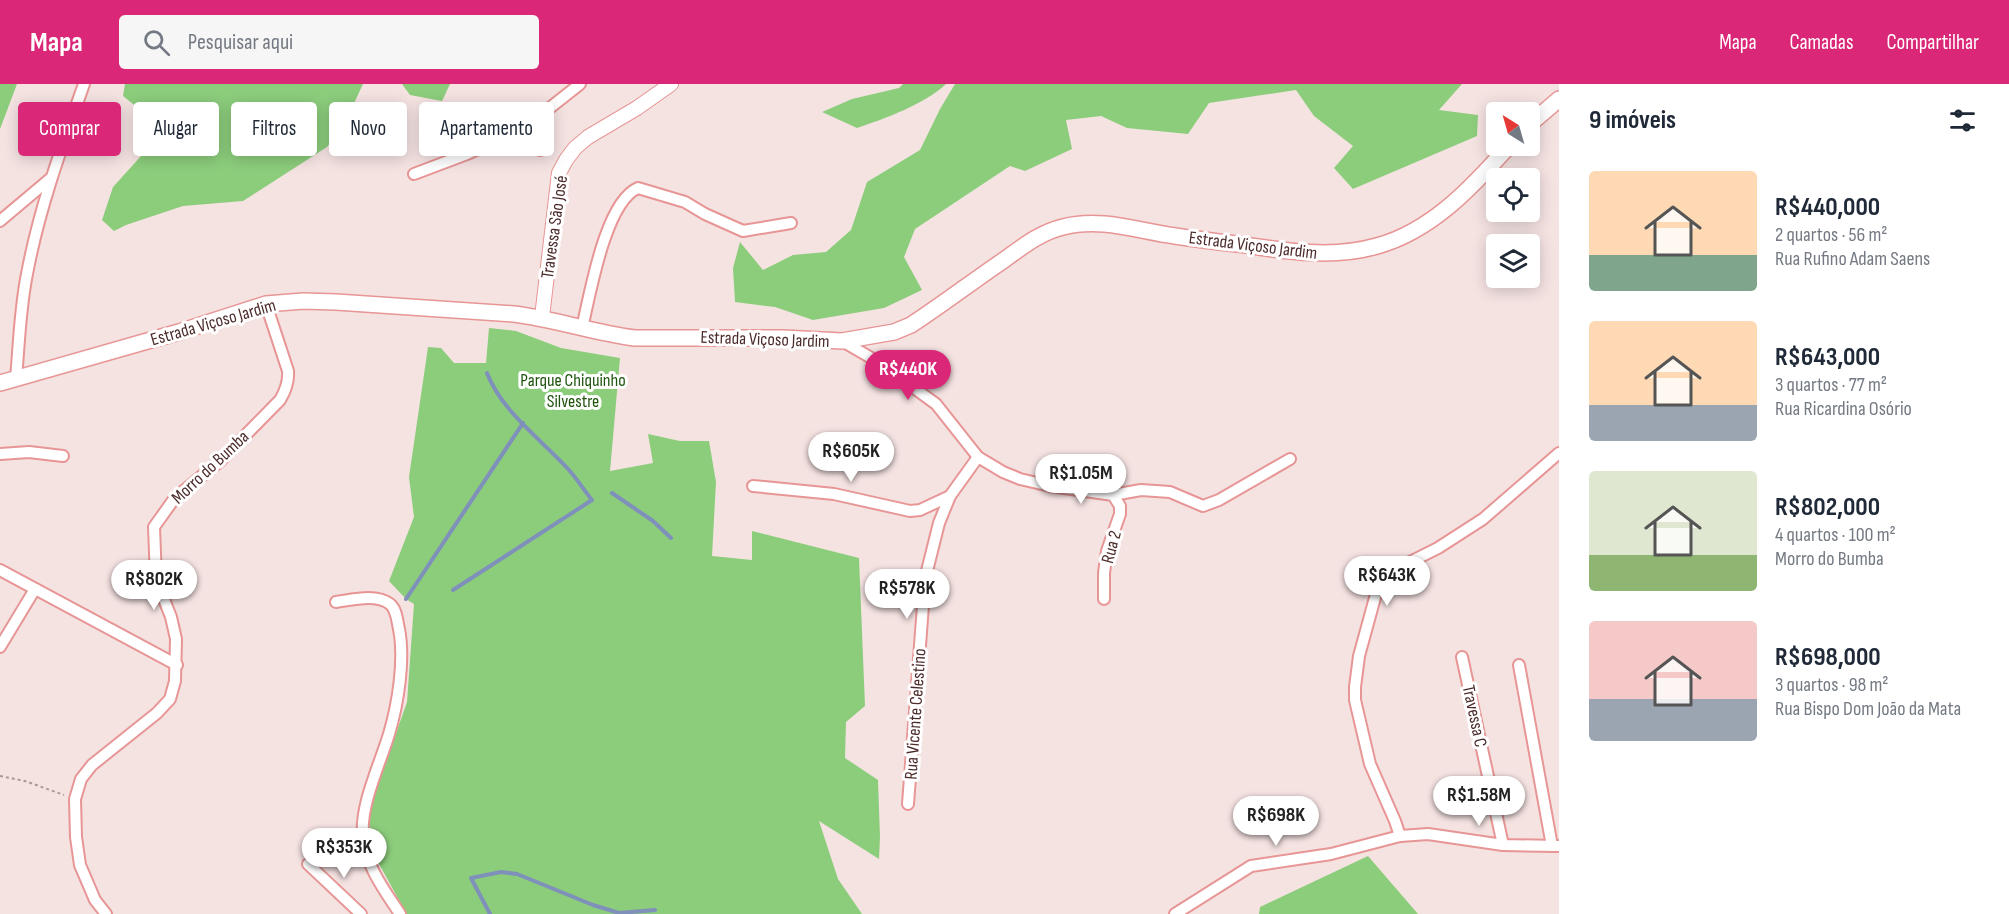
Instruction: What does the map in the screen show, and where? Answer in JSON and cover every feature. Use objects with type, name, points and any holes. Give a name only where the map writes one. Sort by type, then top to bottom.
[{"type":"main road","points":[[1540,115],[1559,99]]},
{"type":"main road","name":"Estrada Viçoso Jardim","points":[[0,383],[179,332],[266,304],[303,301],[439,308],[542,317],[582,328],[635,338],[773,337],[842,341],[894,332],[911,325],[1019,249],[1063,226],[1109,224],[1173,236],[1283,251],[1325,254],[1377,247],[1401,238],[1442,211],[1462,196],[1500,156]]},
{"type":"street","points":[[16,379],[26,276],[51,178],[84,84]]},
{"type":"street","points":[[554,105],[580,84]]},
{"type":"street","name":"Travessa São José","points":[[542,317],[559,172],[575,148],[588,137],[637,108],[671,84]]},
{"type":"street","points":[[414,174],[462,156]]},
{"type":"street","points":[[0,221],[51,178]]},
{"type":"street","points":[[582,328],[608,230],[620,203],[630,191],[638,188],[685,202],[743,231],[791,223]]},
{"type":"street","name":"Morro do Bumba","points":[[106,914],[95,900],[80,865],[76,837],[75,799],[81,779],[92,765],[158,714],[170,699],[176,681],[176,639],[171,617],[156,579],[154,527],[174,499],[220,461],[280,400],[286,390],[289,379],[288,371],[266,304]]},
{"type":"street","points":[[842,341],[880,363],[936,404],[978,458],[1020,479],[1050,486],[1113,495],[1141,490],[1170,492],[1203,506],[1219,500],[1290,459]]},
{"type":"street","points":[[0,454],[28,452],[63,456]]},
{"type":"street","points":[[1400,836],[1370,764],[1355,700],[1359,657],[1376,594],[1387,578],[1402,566],[1438,548],[1483,519],[1559,453]]},
{"type":"street","name":"Rua Vicente Celestino","points":[[908,804],[925,579],[939,523],[950,496],[978,458]]},
{"type":"street","points":[[753,486],[834,494],[910,511],[920,510],[950,496]]},
{"type":"street","name":"Rua 2","points":[[1104,599],[1107,551],[1120,514],[1120,506],[1113,495]]},
{"type":"street","points":[[0,570],[177,665]]},
{"type":"street","points":[[0,646],[35,589]]},
{"type":"street","points":[[336,602],[368,598],[380,600],[389,604],[396,612],[402,644],[396,700],[390,732],[367,802],[363,836],[369,863],[400,914]]},
{"type":"street","name":"Travessa C","points":[[1462,657],[1503,845]]},
{"type":"street","points":[[1175,914],[1251,866],[1331,854],[1400,836],[1428,834],[1503,845],[1556,846],[1519,665]]},
{"type":"street","points":[[308,864],[361,914]]},
{"type":"path","points":[[0,776],[25,781],[75,799]]},
{"type":"green space","points":[[0,84],[17,84],[0,129]]},
{"type":"green space","points":[[125,84],[363,84],[355,102],[329,102],[329,144],[317,153],[317,102],[231,102],[231,156],[313,156],[243,201],[183,206],[114,231],[102,220],[113,187],[141,156],[219,156],[219,102],[133,102],[133,104],[123,96]]},
{"type":"green space","points":[[402,84],[450,84],[442,101],[410,95]]},
{"type":"green space","points":[[903,84],[946,84],[916,104],[857,128],[822,112],[852,99],[899,88]]},
{"type":"green space","points":[[955,84],[1462,84],[1439,110],[1478,115],[1477,136],[1353,189],[1334,168],[1353,146],[1314,116],[1296,90],[1209,103],[1188,134],[1127,128],[1101,116],[1066,120],[1072,149],[1025,171],[1010,166],[915,229],[904,257],[922,290],[884,308],[813,320],[775,307],[735,302],[733,268],[740,242],[763,270],[793,255],[826,252],[851,230],[867,182],[920,150]]},
{"type":"green space","name":"Parque Chiquinho Silvestre","points":[[489,328],[516,331],[561,348],[620,358],[610,471],[653,463],[648,434],[680,441],[709,441],[716,482],[712,556],[752,560],[752,531],[859,558],[865,706],[846,722],[845,758],[878,780],[879,859],[819,821],[838,879],[862,914],[406,913],[378,862],[367,816],[407,702],[414,604],[389,581],[414,517],[409,477],[428,347],[441,348],[454,363],[486,363]]},
{"type":"green space","points":[[1368,856],[1418,914],[1259,914],[1260,907]]},
{"type":"waterway","points":[[453,590],[592,500],[569,470],[512,413],[487,373]]},
{"type":"waterway","points":[[406,599],[523,423]]},
{"type":"waterway","points":[[612,493],[653,521],[671,538]]},
{"type":"waterway","points":[[490,914],[471,878],[501,872],[517,874],[593,905],[619,913],[655,910]]}]
